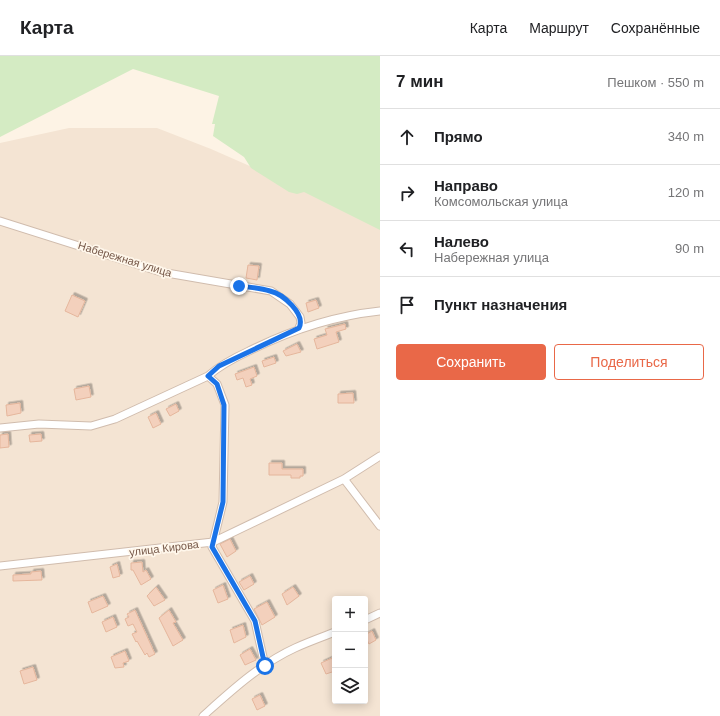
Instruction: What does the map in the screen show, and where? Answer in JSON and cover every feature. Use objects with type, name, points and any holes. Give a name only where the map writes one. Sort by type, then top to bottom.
[{"type":"street","name":"Набережная улица","points":[[0,221],[161,272],[271,291],[290,304],[300,317],[301,323],[299,328]]},
{"type":"street","points":[[0,428],[39,424],[91,426],[115,419],[208,376],[219,366],[299,328],[352,314],[380,311]]},
{"type":"street","points":[[208,376],[217,384],[224,405],[223,502],[212,547],[255,621],[265,666]]},
{"type":"street","name":"улица Кирова","points":[[0,566],[213,542],[344,479],[380,456]]},
{"type":"street","points":[[344,479],[380,526]]},
{"type":"street","points":[[368,619],[380,613]]},
{"type":"street","points":[[204,716],[242,682],[265,666],[294,648],[332,633]]},
{"type":"shaded area","points":[[69,128],[157,128],[211,149],[307,191],[380,219],[380,716],[0,716],[0,143]]},
{"type":"green space","points":[[0,56],[380,56],[380,230],[304,192],[297,194],[289,192],[251,168],[244,157],[213,136],[215,124],[212,124],[219,96],[133,69],[0,137]]},
{"type":"building","points":[[248,265],[259,266],[257,280],[246,278]]},
{"type":"building","points":[[72,295],[85,301],[78,317],[65,311]]},
{"type":"building","points":[[316,300],[319,308],[308,312],[306,303]]},
{"type":"building","points":[[345,324],[346,329],[336,332],[339,342],[317,349],[314,339],[327,335],[325,329]]},
{"type":"building","points":[[297,344],[301,352],[286,356],[283,351]]},
{"type":"building","points":[[274,357],[276,363],[264,367],[262,361]]},
{"type":"building","points":[[254,367],[257,376],[250,379],[252,385],[246,387],[243,378],[237,380],[235,374]]},
{"type":"building","points":[[89,386],[91,397],[76,400],[74,389]]},
{"type":"building","points":[[353,393],[354,403],[338,403],[338,394]]},
{"type":"building","points":[[20,403],[21,413],[7,416],[6,405]]},
{"type":"building","points":[[176,404],[179,411],[170,416],[166,409]]},
{"type":"building","points":[[156,413],[161,424],[153,428],[148,417]]},
{"type":"building","points":[[8,434],[9,447],[0,448],[0,435]]},
{"type":"building","points":[[41,434],[42,441],[30,442],[29,435]]},
{"type":"building","points":[[269,463],[282,463],[282,469],[303,469],[303,476],[300,476],[300,478],[291,478],[291,475],[269,475]]},
{"type":"building","points":[[230,539],[236,551],[227,557],[220,544]]},
{"type":"building","points":[[142,562],[143,572],[146,570],[151,579],[141,585],[133,570],[131,570],[131,563]]},
{"type":"building","points":[[117,564],[120,576],[113,578],[110,567]]},
{"type":"building","points":[[41,571],[42,580],[13,581],[13,575],[31,574],[31,572]]},
{"type":"building","points":[[250,576],[254,584],[244,590],[239,582]]},
{"type":"building","points":[[223,585],[228,599],[218,603],[213,590]]},
{"type":"building","points":[[156,587],[165,600],[154,606],[147,596]]},
{"type":"building","points":[[293,587],[299,596],[287,605],[282,594]]},
{"type":"building","points":[[103,596],[108,606],[92,613],[88,602]]},
{"type":"building","points":[[267,602],[275,617],[262,625],[254,609]]},
{"type":"building","points":[[135,610],[155,654],[149,657],[147,653],[145,655],[132,634],[137,632],[133,624],[128,626],[125,619],[129,617],[127,614]]},
{"type":"building","points":[[169,610],[176,622],[173,623],[183,640],[173,646],[159,618]]},
{"type":"building","points":[[113,617],[117,627],[106,632],[102,622]]},
{"type":"building","points":[[243,625],[246,637],[234,643],[230,630]]},
{"type":"building","points":[[372,631],[376,640],[369,644],[368,642],[368,633]]},
{"type":"building","points":[[250,649],[256,660],[245,665],[240,655]]},
{"type":"building","points":[[125,651],[129,661],[123,663],[124,667],[115,668],[111,657]]},
{"type":"building","points":[[332,658],[332,672],[326,674],[321,663]]},
{"type":"building","points":[[33,667],[37,680],[24,684],[20,671]]},
{"type":"building","points":[[260,695],[265,706],[257,710],[252,699]]},
{"type":"route","points":[[239,286],[271,291],[290,304],[300,317],[301,323],[299,328],[219,366],[208,376],[217,384],[224,405],[223,502],[212,547],[255,621],[265,666]]}]
